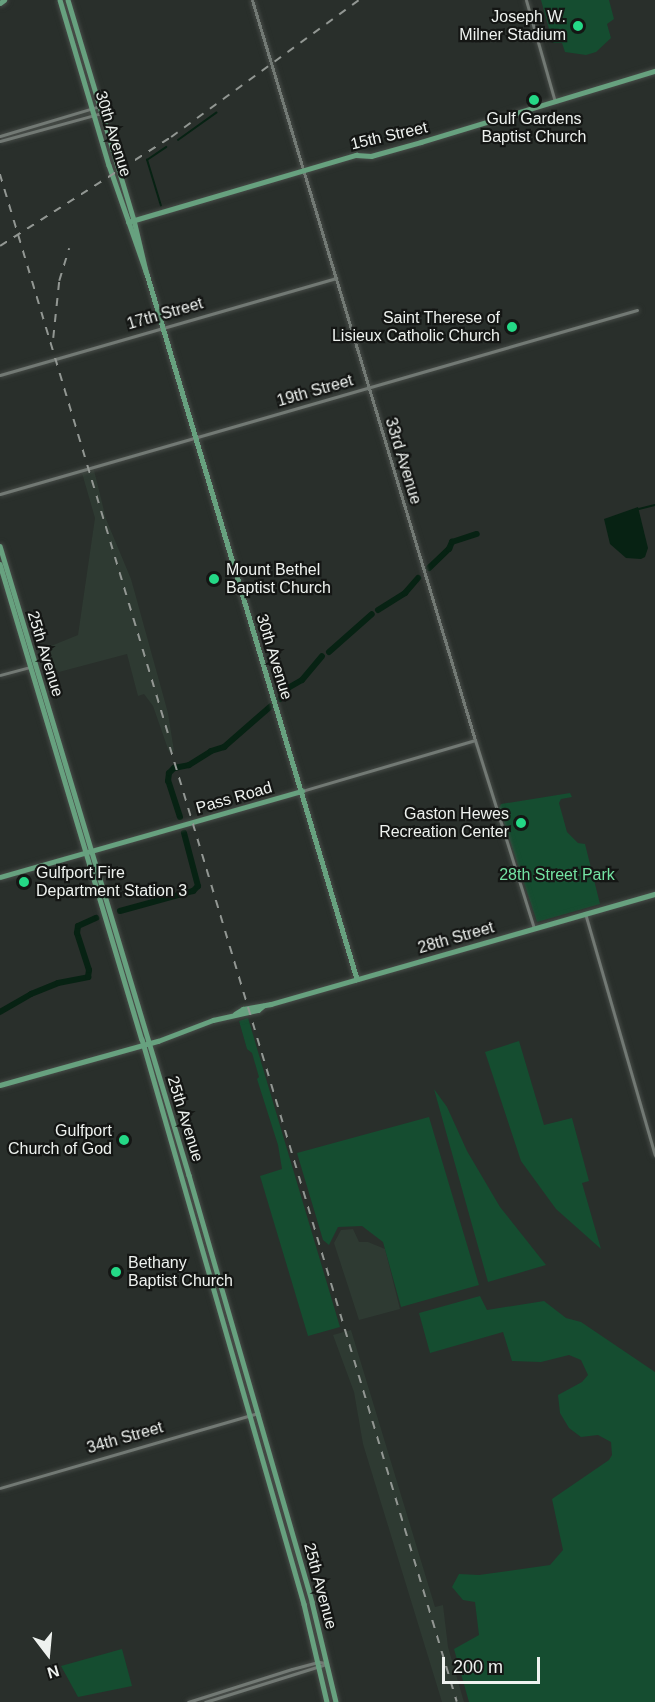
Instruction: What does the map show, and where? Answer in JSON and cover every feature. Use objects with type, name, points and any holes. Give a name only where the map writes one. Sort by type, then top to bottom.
[{"type":"main road","points":[[0,3],[4,0]]},
{"type":"main road","name":"30th Avenue","points":[[60,0],[94,115],[147,274]]},
{"type":"main road","name":"30th Avenue","points":[[68,0],[134,220],[162,328],[357,979]]},
{"type":"main road","name":"15th Street","points":[[128,222],[356,155],[371,156],[655,71]]},
{"type":"main road","name":"25th Avenue","points":[[0,546],[33,666]]},
{"type":"main road","name":"25th Avenue","points":[[0,564],[33,666],[258,1413],[312,1602],[336,1702]]},
{"type":"main road","name":"Pass Road","points":[[0,877],[302,792]]},
{"type":"main road","name":"28th Street","points":[[0,1085],[147,1044],[235,1014],[242,1015],[263,1006],[655,894]]},
{"type":"main road","name":"25th Avenue","points":[[147,1044],[304,1604],[327,1702]]},
{"type":"main road","points":[[304,1604],[312,1602]]},
{"type":"street","name":"33rd Avenue","points":[[252,0],[534,928]]},
{"type":"street","points":[[526,0],[555,102]]},
{"type":"street","points":[[0,136],[100,106]]},
{"type":"street","points":[[0,141],[102,113]]},
{"type":"street","name":"17th Street","points":[[0,375],[336,278]]},
{"type":"street","name":"19th Street","points":[[0,494],[637,310]]},
{"type":"street","points":[[0,675],[33,666]]},
{"type":"street","name":"Pass Road","points":[[302,792],[475,740]]},
{"type":"street","points":[[585,913],[655,1155]]},
{"type":"street","name":"34th Street","points":[[0,1488],[258,1413]]},
{"type":"street","points":[[188,1702],[328,1663]]},
{"type":"street","points":[[205,1702],[319,1665]]},
{"type":"shaded area","points":[[94,470],[106,519],[131,579],[168,713],[174,751],[169,752],[153,706],[144,694],[138,696],[127,654],[59,672],[49,661],[46,648],[78,635],[95,518],[82,473]]},
{"type":"shaded area","points":[[638,507],[648,548],[645,557],[641,559],[626,558],[610,544],[604,519]]},
{"type":"shaded area","points":[[353,1229],[359,1242],[368,1242],[385,1249],[400,1309],[359,1320],[334,1243],[341,1230]]},
{"type":"shaded area","points":[[351,1330],[435,1607],[443,1605],[448,1647],[464,1702],[442,1702],[363,1444],[354,1392],[333,1335]]},
{"type":"green space","name":"Joseph W. Milner Stadium","points":[[541,0],[609,0],[614,19],[607,24],[611,38],[596,52],[586,55],[565,52],[562,43],[553,43]]},
{"type":"green space","name":"28th Street Park","points":[[570,793],[572,797],[561,799],[559,803],[567,832],[578,843],[585,844],[600,904],[537,922],[499,808],[501,804]]},
{"type":"green space","points":[[248,1018],[340,1327],[308,1336],[260,1176],[282,1169],[278,1145],[257,1079],[259,1077],[252,1053],[247,1049],[239,1021]]},
{"type":"green space","points":[[519,1041],[544,1125],[572,1118],[589,1181],[582,1183],[601,1249],[556,1209],[521,1161],[485,1052]]},
{"type":"green space","points":[[434,1089],[447,1107],[467,1151],[500,1207],[546,1265],[488,1282]]},
{"type":"green space","points":[[429,1117],[479,1285],[401,1307],[383,1242],[362,1226],[338,1227],[329,1245],[323,1240],[297,1153]]},
{"type":"green space","points":[[480,1296],[487,1310],[544,1301],[566,1318],[581,1322],[655,1372],[655,1702],[469,1702],[454,1649],[479,1635],[475,1602],[463,1600],[452,1587],[459,1574],[479,1575],[550,1565],[563,1550],[552,1499],[609,1460],[612,1455],[611,1442],[598,1435],[581,1437],[569,1428],[560,1413],[558,1395],[582,1382],[588,1375],[581,1360],[569,1355],[541,1362],[512,1361],[503,1332],[430,1353],[419,1313]]},
{"type":"green space","points":[[122,1649],[132,1686],[78,1697],[61,1666]]},
{"type":"waterway","points":[[178,140],[216,113]]},
{"type":"waterway","points":[[161,206],[147,160],[166,147]]},
{"type":"waterway","points":[[639,509],[655,505]]},
{"type":"waterway","points":[[429,568],[449,549],[452,542],[477,534]]},
{"type":"waterway","points":[[378,610],[405,593],[418,578]]},
{"type":"waterway","points":[[329,652],[372,614]]},
{"type":"waterway","points":[[280,699],[288,688],[302,680],[322,656]]},
{"type":"waterway","points":[[180,817],[168,781],[169,773],[174,768],[189,765],[211,751],[224,747],[271,706]]},
{"type":"waterway","points":[[120,911],[193,891],[198,886],[184,833]]},
{"type":"waterway","points":[[0,1012],[31,994],[58,983],[88,977],[89,970],[77,933],[78,926],[96,918]]},
{"type":"railway","points":[[0,246],[171,137],[359,0]]},
{"type":"railway","points":[[0,174],[168,733]]},
{"type":"railway","points":[[53,338],[59,281],[69,248]]},
{"type":"railway","points":[[170,747],[457,1702]]},
{"type":"place","name":"Joseph W. Milner Stadium","points":[[578,26]]},
{"type":"place","name":"Gulf Gardens Baptist Church","points":[[534,100]]},
{"type":"place","name":"Saint Therese of Lisieux Catholic Church","points":[[512,327]]},
{"type":"place","name":"Mount Bethel Baptist Church","points":[[214,579]]},
{"type":"place","name":"Gaston Hewes Recreation Center","points":[[521,823]]},
{"type":"place","name":"Gulfport Fire Department Station 3","points":[[24,882]]},
{"type":"place","name":"Gulfport Church of God","points":[[124,1140]]},
{"type":"place","name":"Bethany Baptist Church","points":[[116,1272]]}]
